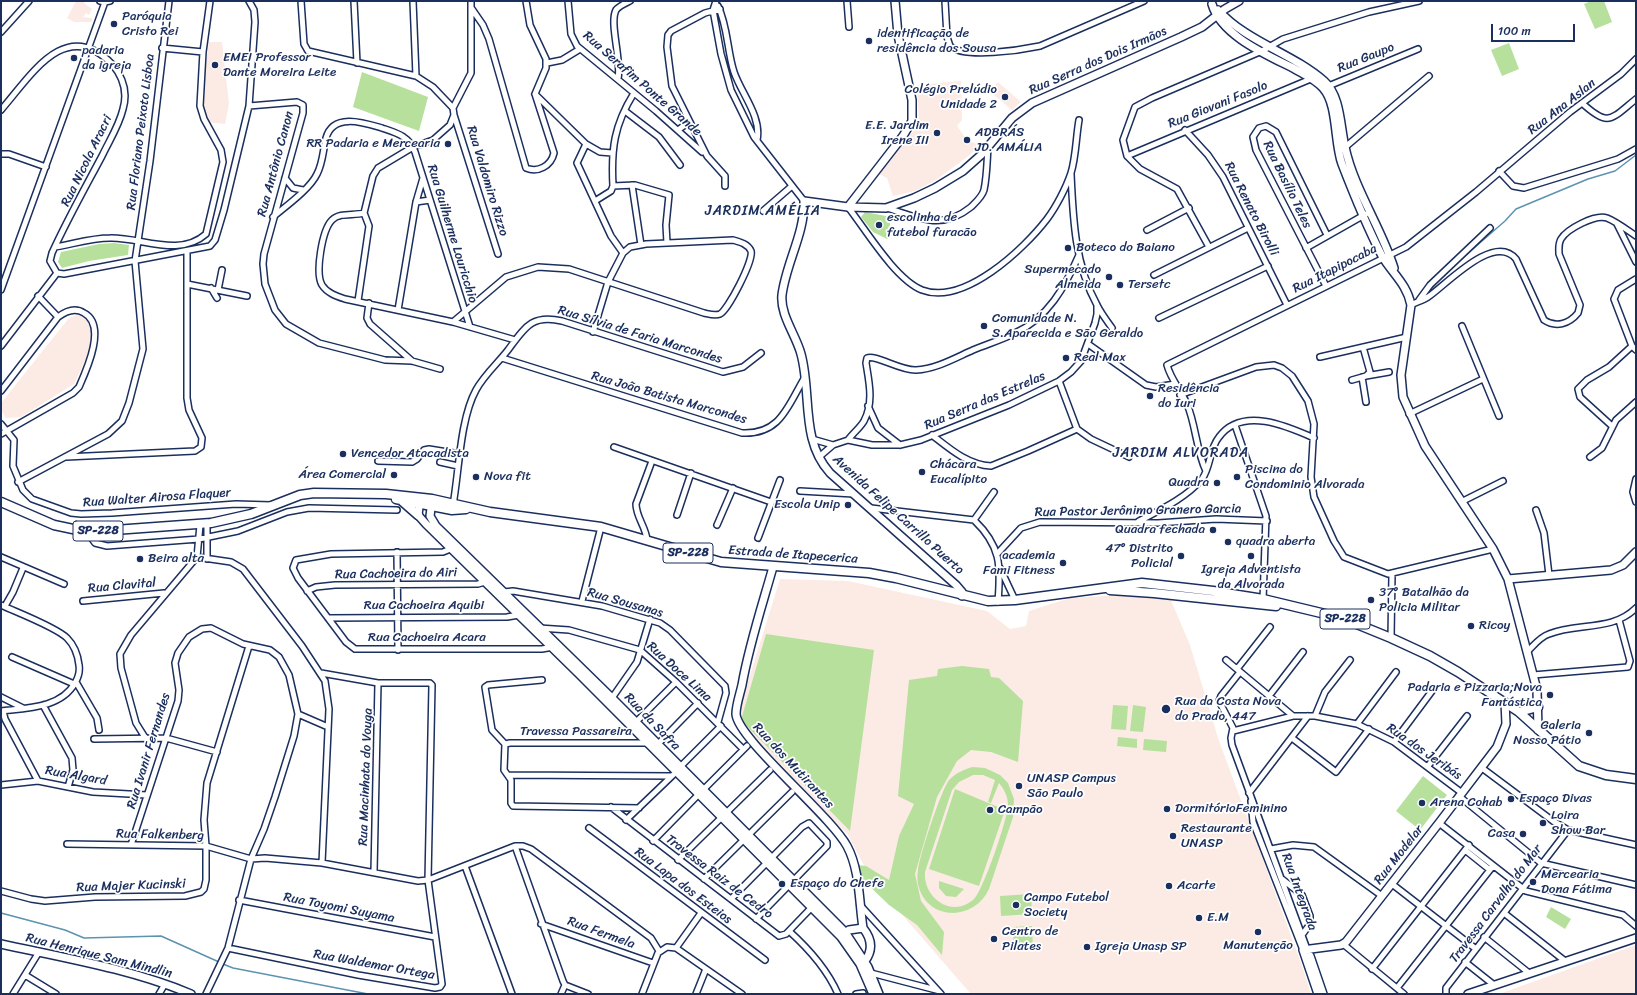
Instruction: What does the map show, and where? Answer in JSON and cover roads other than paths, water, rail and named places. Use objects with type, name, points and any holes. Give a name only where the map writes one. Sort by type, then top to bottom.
[{"type":"main road","name":"Estrada de Itapecerica","points":[[2,503],[54,525],[86,532],[204,524],[254,513],[300,495],[314,493],[372,494],[601,527],[721,562],[869,573],[896,578],[962,596],[998,602],[1015,604],[1024,599],[1093,589],[1263,602],[1296,607],[1342,618],[1391,638],[1458,672],[1519,712],[1582,767],[1606,774],[1636,779]]},
{"type":"main road","name":"Estrada de Itapecerica","points":[[372,494],[402,501],[420,500]]},
{"type":"main road","points":[[402,501],[418,514]]},
{"type":"main road","points":[[1519,712],[1538,708]]},
{"type":"street","points":[[1,32],[29,1]]},
{"type":"street","name":"Rua Floriano Peixoto Lisboa","points":[[18,482],[108,434],[117,427],[128,407],[144,349],[135,261],[150,161],[162,48],[169,1]]},
{"type":"street","points":[[55,247],[110,238],[157,245],[183,244],[202,238],[208,231],[223,162],[221,150],[200,110],[203,52],[210,1]]},
{"type":"street","points":[[1,346],[57,273],[64,274],[187,251],[210,246],[215,240],[249,106],[255,22],[254,10],[249,1]]},
{"type":"street","points":[[301,1],[304,44],[308,51],[416,76],[433,87],[453,108],[471,73],[471,1]]},
{"type":"street","points":[[354,1],[358,63]]},
{"type":"street","points":[[413,1],[416,76]]},
{"type":"street","points":[[472,9],[483,25],[490,39],[526,168],[534,170],[548,164],[554,153],[535,94],[547,63],[545,54],[528,21],[526,1]]},
{"type":"street","name":"Rua Serafim Ponte Grande","points":[[568,1],[572,38],[580,49],[618,79],[706,156]]},
{"type":"street","points":[[618,79],[620,69],[615,17],[619,7],[630,1]]},
{"type":"street","points":[[716,1],[725,25],[734,71],[758,127],[757,140]]},
{"type":"street","points":[[716,1],[714,10],[727,79],[752,134],[768,157],[804,201]]},
{"type":"street","points":[[847,1],[849,27]]},
{"type":"street","points":[[895,1],[898,35],[912,100],[913,116],[909,127],[848,207],[895,269],[907,281],[929,292],[935,293],[960,289],[986,276],[1018,249],[1047,219],[1071,173]]},
{"type":"street","points":[[945,1],[947,37],[950,46],[960,51],[976,52],[1023,49],[1040,46],[1144,1]]},
{"type":"street","name":"Rua Serra dos Dois Irmãos","points":[[804,201],[848,207],[886,208],[935,188],[956,176],[973,163],[1012,118],[1032,103],[1202,27],[1218,14],[1239,1]]},
{"type":"street","points":[[1209,247],[1189,208],[1177,189],[1140,169],[1127,156],[1123,140],[1132,112],[1138,104],[1265,49],[1283,39],[1355,16],[1419,1]]},
{"type":"street","points":[[1,290],[90,48],[105,2]]},
{"type":"street","points":[[1211,3],[1223,26],[1315,77],[1326,87],[1342,150],[1364,216],[1407,291],[1411,305],[1401,383],[1403,397],[1409,414],[1425,446],[1463,501],[1493,549],[1508,579],[1528,651],[1533,675],[1538,708],[1538,730]]},
{"type":"street","points":[[720,9],[714,10],[676,28],[668,35],[670,78],[673,90],[706,156],[725,176],[726,186]]},
{"type":"street","points":[[1,110],[24,82],[46,59],[62,49],[72,47],[90,48]]},
{"type":"street","name":"Rua Nicola Aracri","points":[[57,273],[50,262],[55,247],[120,121],[124,107],[125,89],[121,76],[106,59],[90,48]]},
{"type":"street","points":[[162,48],[203,52]]},
{"type":"street","points":[[547,63],[562,60],[580,49]]},
{"type":"street","name":"Rua Gaupo","points":[[1326,87],[1418,49]]},
{"type":"street","name":"Rua Ana Aslan","points":[[1500,171],[1582,103],[1621,74],[1636,59]]},
{"type":"street","points":[[1342,150],[1429,76]]},
{"type":"street","name":"Rua Giovani Fasolo","points":[[1127,156],[1185,130],[1315,77]]},
{"type":"street","points":[[595,201],[611,191],[613,186],[612,153],[616,130],[634,93]]},
{"type":"street","points":[[535,94],[586,144],[600,152],[612,153]]},
{"type":"street","points":[[1582,103],[1600,118],[1608,119],[1616,116],[1636,99]]},
{"type":"street","name":"Rua Antônio Canon","points":[[249,106],[298,102],[302,104],[303,113],[273,216],[263,264],[268,295],[282,320],[298,332],[326,346],[385,360],[412,361]]},
{"type":"street","name":"Rua Valdomiro Rizzo","points":[[453,108],[498,254]]},
{"type":"street","points":[[624,111],[655,133],[675,156],[680,165]]},
{"type":"street","points":[[358,301],[369,226],[364,213],[373,176],[378,168],[414,147],[433,140],[450,125],[454,115]]},
{"type":"street","points":[[1079,120],[1071,173],[1075,238],[1079,255],[1097,305],[1112,328]]},
{"type":"street","points":[[273,216],[303,190],[316,176],[327,134],[332,127],[338,123],[349,121],[390,130],[407,138],[414,147]]},
{"type":"street","points":[[678,130],[689,122]]},
{"type":"street","name":"Rua Basílio Teles","points":[[1326,286],[1256,150],[1253,137],[1259,128],[1266,126],[1276,132],[1327,235]]},
{"type":"street","name":"Rua Renato Birolli","points":[[1185,130],[1217,166],[1287,305]]},
{"type":"street","points":[[586,144],[577,163],[611,236],[622,253]]},
{"type":"street","name":"Rua Guilherme Louricchio","points":[[414,147],[470,327]]},
{"type":"street","points":[[886,208],[934,220],[951,220],[976,202],[984,192],[988,147]]},
{"type":"street","points":[[1500,171],[1513,186],[1524,188],[1618,159],[1636,149]]},
{"type":"street","points":[[1342,150],[1371,212],[1386,255]]},
{"type":"street","points":[[1,154],[10,154],[46,167]]},
{"type":"street","name":"Rua Itapipocaba","points":[[1175,384],[1167,365],[1386,255],[1406,247],[1471,196],[1500,171]]},
{"type":"street","points":[[398,310],[416,202],[423,177]]},
{"type":"street","points":[[285,178],[293,188],[303,190]]},
{"type":"street","points":[[613,186],[632,185],[648,188],[668,195],[666,243]]},
{"type":"street","points":[[632,185],[641,245]]},
{"type":"street","points":[[762,211],[792,186]]},
{"type":"street","points":[[416,202],[430,200]]},
{"type":"street","name":"Avenida Felipe Carrillo Puerto","points":[[804,201],[802,218],[784,286],[782,304],[802,355],[809,425],[819,458],[824,466],[854,494],[956,585],[962,592],[962,596]]},
{"type":"street","points":[[1147,230],[1189,208]]},
{"type":"street","points":[[1306,248],[1371,212]]},
{"type":"street","points":[[364,213],[336,217],[327,227],[320,256],[319,275],[325,289],[332,295],[453,322],[515,340]]},
{"type":"street","points":[[1411,305],[1419,300],[1427,298],[1478,258],[1499,252],[1510,253],[1516,259],[1544,320],[1554,324],[1564,324],[1576,316],[1580,305],[1559,254],[1560,241],[1566,234],[1589,219],[1600,217],[1616,223],[1636,236]]},
{"type":"street","points":[[1616,223],[1636,262]]},
{"type":"street","points":[[1154,275],[1248,228]]},
{"type":"street","points":[[1419,300],[1430,285],[1490,228]]},
{"type":"street","points":[[453,322],[506,277],[530,268],[558,267],[569,269],[608,282],[704,313],[714,315],[720,314],[729,304],[748,268],[752,257],[751,250],[746,245],[733,240],[666,243],[630,247],[622,253],[608,282],[593,332]]},
{"type":"street","points":[[65,457],[195,451],[201,447],[202,438],[189,410],[187,398],[187,251]]},
{"type":"street","points":[[819,458],[833,446],[848,440],[864,419],[870,395],[870,384],[866,363],[869,357],[878,358],[894,366],[916,370],[938,365],[1016,333],[1037,319],[1052,305],[1064,286],[1079,255]]},
{"type":"street","points":[[1159,318],[1268,266]]},
{"type":"street","points":[[218,290],[222,270]]},
{"type":"street","points":[[1612,426],[1580,397],[1578,388],[1587,380],[1609,367],[1634,348],[1614,299],[1618,290],[1636,279]]},
{"type":"street","points":[[186,284],[247,296]]},
{"type":"street","points":[[211,288],[217,298]]},
{"type":"street","points":[[38,296],[58,317]]},
{"type":"street","points":[[369,303],[368,321],[412,361],[440,369]]},
{"type":"street","name":"Rua Serra das Estrelas","points":[[848,440],[872,445],[900,445],[932,435],[1009,405],[1059,381],[1077,366],[1088,344],[1097,314],[1097,305]]},
{"type":"street","points":[[1,391],[58,317],[72,310],[82,311],[89,316],[95,325],[96,331],[94,343],[82,381],[73,393],[7,429],[1,434]]},
{"type":"street","name":"Rua Sílvia de Faria Marcondes","points":[[460,454],[470,406],[479,385],[527,327],[543,318],[562,321],[723,372],[743,367],[761,353]]},
{"type":"street","points":[[1462,326],[1499,416]]},
{"type":"street","points":[[1320,357],[1407,337]]},
{"type":"street","points":[[1088,344],[1146,384],[1156,387],[1175,384],[1180,395],[1187,404],[1201,460],[1206,471]]},
{"type":"street","points":[[1363,347],[1370,371],[1364,377],[1366,402]]},
{"type":"street","name":"Rua João Batista Marcondes","points":[[502,358],[742,433],[757,433],[774,425],[782,418],[805,377]]},
{"type":"street","points":[[1180,395],[1256,367],[1267,365],[1278,366],[1292,376],[1308,401],[1313,416],[1314,438],[1311,477],[1314,497],[1339,552],[1347,559],[1382,573],[1392,574],[1493,549]]},
{"type":"street","points":[[1352,380],[1389,372]]},
{"type":"street","points":[[1409,414],[1483,379]]},
{"type":"street","points":[[1059,381],[1077,429],[1091,440],[1129,457]]},
{"type":"street","points":[[1590,457],[1602,448],[1612,426],[1624,412],[1636,402]]},
{"type":"street","points":[[868,405],[878,428],[900,445]]},
{"type":"street","points":[[1138,522],[1182,496],[1200,480],[1206,471],[1213,447],[1219,437],[1235,425],[1253,420],[1264,421],[1285,426],[1314,438]]},
{"type":"street","name":"Rua Walter Airosa Flaquer","points":[[1,424],[7,429],[14,440],[13,466],[18,482],[32,499],[80,514],[236,504],[275,505]]},
{"type":"street","points":[[1235,425],[1260,495],[1267,521],[1263,602]]},
{"type":"street","points":[[932,435],[967,459],[991,466],[1028,452],[1077,429]]},
{"type":"street","points":[[812,439],[833,446]]},
{"type":"street","points":[[614,447],[771,502]]},
{"type":"street","points":[[378,462],[412,462],[417,459],[424,450],[429,449],[460,454],[453,506]]},
{"type":"street","points":[[647,540],[647,533],[638,515],[636,504],[652,461]]},
{"type":"street","points":[[440,462],[458,466]]},
{"type":"street","points":[[677,515],[691,473]]},
{"type":"street","points":[[1636,479],[1633,492],[1636,502]]},
{"type":"street","points":[[758,538],[780,480]]},
{"type":"street","points":[[1463,501],[1503,482]]},
{"type":"street","points":[[717,525],[733,488]]},
{"type":"street","points":[[800,491],[854,494]]},
{"type":"street","points":[[974,520],[994,492]]},
{"type":"street","points":[[418,514],[420,500]]},
{"type":"street","name":"Rua da Safra","points":[[432,502],[430,516],[433,522],[485,582],[519,615],[612,698],[657,745],[676,772]]},
{"type":"street","points":[[86,532],[95,543],[107,546],[207,538],[238,531],[286,512],[309,508],[397,510]]},
{"type":"street","points":[[871,508],[974,520],[988,536],[998,554],[998,602]]},
{"type":"street","points":[[1536,510],[1544,533],[1549,575]]},
{"type":"street","points":[[254,513],[255,525]]},
{"type":"street","name":"Rua da Safra","points":[[418,514],[504,592],[647,743],[676,772],[701,792],[792,882],[843,935],[865,961]]},
{"type":"street","name":"Rua Pastor Jerônimo Granero Garcia","points":[[998,554],[1016,531],[1032,524],[1163,523],[1216,519],[1267,521]]},
{"type":"street","points":[[204,524],[207,538],[207,559]]},
{"type":"street","points":[[146,739],[138,727],[132,710],[120,668],[120,654],[130,635],[164,593],[197,557],[199,539],[204,524]]},
{"type":"street","points":[[582,601],[601,527]]},
{"type":"street","name":"Rua Cachoeira Acara","points":[[454,547],[443,552],[332,554],[296,560],[293,566],[294,572],[307,591],[346,642],[354,649],[398,650],[554,646]]},
{"type":"street","points":[[397,552],[398,650]]},
{"type":"street","points":[[1508,579],[1611,570],[1623,566],[1636,552]]},
{"type":"street","points":[[197,557],[231,562],[243,568],[261,589],[321,673],[325,681],[328,697],[328,727],[322,863]]},
{"type":"street","points":[[1,558],[64,584]]},
{"type":"street","points":[[998,563],[1015,604]]},
{"type":"street","name":"Rua dos Mutirantes","points":[[773,567],[744,672],[737,710],[737,720],[751,740],[840,836],[851,854],[855,869],[863,928],[867,933],[871,944],[865,961]]},
{"type":"street","points":[[23,568],[13,592],[3,605],[66,636],[74,648],[80,668],[71,690],[61,698],[43,705],[2,711],[38,781]]},
{"type":"street","points":[[1391,638],[1392,574]]},
{"type":"street","name":"Rua Cachoeira do Airi","points":[[307,591],[325,586],[478,584],[485,582]]},
{"type":"street","name":"Rua Sousanas","points":[[504,592],[513,591],[582,601],[650,618],[666,626],[724,684],[726,693],[720,724]]},
{"type":"street","name":"Rua Clavital","points":[[82,601],[164,593]]},
{"type":"street","points":[[1528,651],[1550,633],[1600,625],[1619,620],[1636,608]]},
{"type":"street","name":"Rua Cachoeira Aquibi","points":[[328,618],[502,618],[519,615]]},
{"type":"street","points":[[612,698],[634,668],[650,618]]},
{"type":"street","points":[[1533,675],[1626,668],[1630,665],[1619,620]]},
{"type":"street","points":[[1239,671],[1270,627]]},
{"type":"street","name":"Rua Ivanir Fernandes","points":[[131,845],[178,701],[179,690],[174,663],[182,646],[189,637],[202,629],[211,628],[249,646]]},
{"type":"street","name":"Rua Doce Lima","points":[[539,628],[569,630],[640,650],[745,747],[653,841]]},
{"type":"street","points":[[206,994],[228,948],[239,900],[251,859],[264,830],[275,797],[294,736],[298,714],[289,675],[279,657],[266,648],[249,646]]},
{"type":"street","name":"Rua Majer Kucinski","points":[[1,891],[45,901],[95,897],[192,895],[201,892],[205,885],[205,799],[210,771],[249,646]]},
{"type":"street","points":[[1269,696],[1303,652]]},
{"type":"street","points":[[12,657],[75,683],[97,718],[99,730]]},
{"type":"street","points":[[1226,660],[1293,716]]},
{"type":"street","points":[[1316,716],[1325,692],[1350,660]]},
{"type":"street","name":"Rua Integrada","points":[[1239,671],[1219,701],[1233,731],[1231,738],[1232,745],[1249,792],[1250,809],[1253,822],[1323,994]]},
{"type":"street","points":[[1356,724],[1396,672]]},
{"type":"street","name":"Rua Waldemar Ortega","points":[[228,948],[358,975],[437,988],[441,986],[442,980],[428,880],[432,685],[430,683],[378,683],[321,673]]},
{"type":"street","points":[[505,744],[492,730],[485,687],[488,685],[542,680]]},
{"type":"street","points":[[635,722],[676,682]]},
{"type":"street","name":"Rua Macinhata do Vouga","points":[[374,872],[378,683]]},
{"type":"street","points":[[1394,742],[1432,691]]},
{"type":"street","points":[[1,697],[23,708]]},
{"type":"street","points":[[657,745],[698,702]]},
{"type":"street","name":"Rua Modelar","points":[[1343,944],[1392,884],[1497,747],[1505,731],[1504,702]]},
{"type":"street","points":[[43,705],[72,758],[73,770],[68,787]]},
{"type":"street","points":[[298,714],[328,727]]},
{"type":"street","name":"Rua dos Jeribás","points":[[1233,731],[1293,716],[1316,716],[1356,724],[1369,729],[1394,742],[1428,766],[1541,863]]},
{"type":"street","points":[[1249,792],[1308,716]]},
{"type":"street","points":[[1428,766],[1467,716]]},
{"type":"street","points":[[626,820],[676,772],[720,724]]},
{"type":"street","points":[[1292,738],[1336,772],[1369,729]]},
{"type":"street","points":[[94,739],[166,738],[217,752]]},
{"type":"street","name":"Travessa Passareira","points":[[639,808],[513,806],[511,803],[511,780],[504,770],[505,744],[647,743]]},
{"type":"street","points":[[1482,768],[1568,830],[1634,844],[1636,838]]},
{"type":"street","points":[[678,860],[770,770]]},
{"type":"street","points":[[508,775],[676,772]]},
{"type":"street","name":"Rua Algard","points":[[1,785],[38,781],[93,792],[147,795]]},
{"type":"street","points":[[704,879],[792,792]]},
{"type":"street","name":"Rua Integrada","points":[[1250,798],[1271,849],[1302,935],[1318,994]]},
{"type":"street","name":"Travessa Raiz de Cedro","points":[[611,807],[653,841],[780,936],[789,931]]},
{"type":"street","points":[[1439,823],[1492,868],[1531,893],[1623,915],[1636,926]]},
{"type":"street","points":[[731,899],[806,824],[810,824],[828,845],[756,919]]},
{"type":"street","name":"Rua Lapa dos Esteios","points":[[589,828],[765,960]]},
{"type":"street","name":"Travessa Carvalho do Mar","points":[[1446,994],[1446,988],[1465,962],[1568,830]]},
{"type":"street","name":"Rua Falkenberg","points":[[67,844],[206,846],[251,859],[265,858],[322,863],[418,880],[428,880]]},
{"type":"street","points":[[1271,849],[1293,845],[1314,847],[1382,896]]},
{"type":"street","points":[[428,880],[514,846],[523,846],[531,849],[571,877],[651,938],[659,951]]},
{"type":"street","points":[[514,846],[541,924],[565,985],[561,994]]},
{"type":"street","points":[[1372,969],[1467,848]]},
{"type":"street","points":[[1541,863],[1636,885]]},
{"type":"street","points":[[465,866],[512,994]]},
{"type":"street","points":[[1397,988],[1492,868]]},
{"type":"street","points":[[1282,879],[1302,896],[1310,916],[1310,924],[1302,935]]},
{"type":"street","name":"Rua da Safra","points":[[792,882],[812,907],[843,935]]},
{"type":"street","points":[[1392,884],[1476,949]]},
{"type":"street","name":"Rua Toyomi Suyama","points":[[239,900],[435,938]]},
{"type":"street","points":[[860,905],[939,992]]},
{"type":"street","points":[[812,907],[789,931],[816,958],[826,972],[838,994]]},
{"type":"street","points":[[676,948],[701,913]]},
{"type":"street","points":[[1504,913],[1565,961]]},
{"type":"street","name":"Rua Fermela","points":[[541,924],[653,963]]},
{"type":"street","points":[[863,928],[854,928],[843,935],[860,964],[873,994]]},
{"type":"street","points":[[1484,937],[1529,973]]},
{"type":"street","points":[[1468,994],[1636,938]]},
{"type":"street","name":"Rua Henrique Sam Mindlin","points":[[1,944],[39,952],[165,984],[191,994]]},
{"type":"street","points":[[1305,950],[1343,944],[1404,994]]},
{"type":"street","points":[[642,994],[659,951],[667,947],[676,948],[742,994]]},
{"type":"street","points":[[13,994],[39,952]]},
{"type":"street","points":[[865,961],[879,994]]},
{"type":"street","points":[[1465,962],[1494,985]]},
{"type":"street","points":[[696,994],[706,969]]},
{"type":"street","points":[[871,973],[939,992]]},
{"type":"street","points":[[25,975],[56,994]]},
{"type":"street","points":[[159,994],[165,984]]},
{"type":"street","points":[[565,985],[588,994]]},
{"type":"street","points":[[856,994],[863,993]]},
{"type":"waterway","points":[[1451,268],[1505,221],[1516,209],[1588,179],[1615,171],[1636,155]]},
{"type":"waterway","points":[[1,913],[65,930],[84,938],[161,936],[219,962]]},
{"type":"waterway","points":[[223,964],[233,968],[368,994]]},
{"type":"place","name":"Paróquia Cristo Rei","points":[[114,24]]},
{"type":"place","name":"identificação de residência dos Sousa","points":[[869,41]]},
{"type":"place","name":"padaria da igreja","points":[[74,58]]},
{"type":"place","name":"EMEI Professor Dante Moreira Leite","points":[[215,65]]},
{"type":"place","name":"Colégio Prelúdio Unidade 2","points":[[1005,97]]},
{"type":"place","name":"E.E. Jardim Irene III","points":[[937,133]]},
{"type":"place","name":"ADBRÁS JD. AMÁLIA","points":[[967,140]]},
{"type":"place","name":"RR Padaria e Mercearia","points":[[448,144]]},
{"type":"place","name":"escolinha de futebol furacão","points":[[879,225]]},
{"type":"place","name":"Boteco do Baiano","points":[[1068,248]]},
{"type":"place","name":"Supermecado Almeida","points":[[1109,277]]},
{"type":"place","name":"Tersetc","points":[[1120,285]]},
{"type":"place","name":"Comunidade N. S.Aparecida e São Geraldo","points":[[984,326]]},
{"type":"place","name":"Real Max","points":[[1066,358]]},
{"type":"place","name":"Residência do Iuri","points":[[1150,396]]},
{"type":"place","name":"Vencedor Atacadista","points":[[343,454]]},
{"type":"place","name":"Chácara Eucalípito","points":[[922,472]]},
{"type":"place","name":"Área Comercial","points":[[394,475]]},
{"type":"place","name":"Nova fit","points":[[476,477]]},
{"type":"place","name":"Piscina do Condominio Alvorada","points":[[1237,477]]},
{"type":"place","name":"Quadra","points":[[1217,483]]},
{"type":"place","name":"Escola Unip","points":[[848,505]]},
{"type":"place","name":"Quadra fechada","points":[[1213,530]]},
{"type":"place","name":"quadra aberta","points":[[1228,542]]},
{"type":"place","name":"47º Distrito Policial","points":[[1181,556]]},
{"type":"place","name":"Igreja Adventista da Alvorada","points":[[1251,556]]},
{"type":"place","name":"Beira alta","points":[[140,559]]},
{"type":"place","name":"academia Fami Fitness","points":[[1063,563]]},
{"type":"place","name":"37º Batalhão da Policia Militar","points":[[1371,600]]},
{"type":"place","name":"Ricoy","points":[[1471,626]]},
{"type":"place","name":"Padaria e Pizzaria;Nova Fantástica","points":[[1550,695]]},
{"type":"place","name":"Rua da Costa Nova do Prado, 447","points":[[1166,709]]},
{"type":"place","name":"Galeria Nosso Pátio","points":[[1589,733]]},
{"type":"place","name":"UNASP Campus São Paulo","points":[[1019,786]]},
{"type":"place","name":"Espaço Divas","points":[[1511,799]]},
{"type":"place","name":"Arena Cohab","points":[[1422,803]]},
{"type":"place","name":"DormitórioFeminino","points":[[1167,809]]},
{"type":"place","name":"Campão","points":[[990,810]]},
{"type":"place","name":"Loira Show Bar","points":[[1543,823]]},
{"type":"place","name":"Casa","points":[[1523,834]]},
{"type":"place","name":"Restaurante UNASP","points":[[1173,836]]},
{"type":"place","name":"Mercearia Dona Fátima","points":[[1533,882]]},
{"type":"place","name":"Espaço do Chefe","points":[[782,884]]},
{"type":"place","name":"Acarte","points":[[1169,886]]},
{"type":"place","name":"Campo Futebol Society","points":[[1016,905]]},
{"type":"place","name":"E.M","points":[[1199,918]]},
{"type":"place","name":"Manutenção","points":[[1258,932]]},
{"type":"place","name":"Centro de Pilates","points":[[994,939]]},
{"type":"place","name":"Igreja Unasp SP","points":[[1087,947]]},
{"type":"district","name":"JARDIM AMÉLIA","points":[[763,211]]},
{"type":"district","name":"JARDIM ALVORADA","points":[[1181,453]]}]
